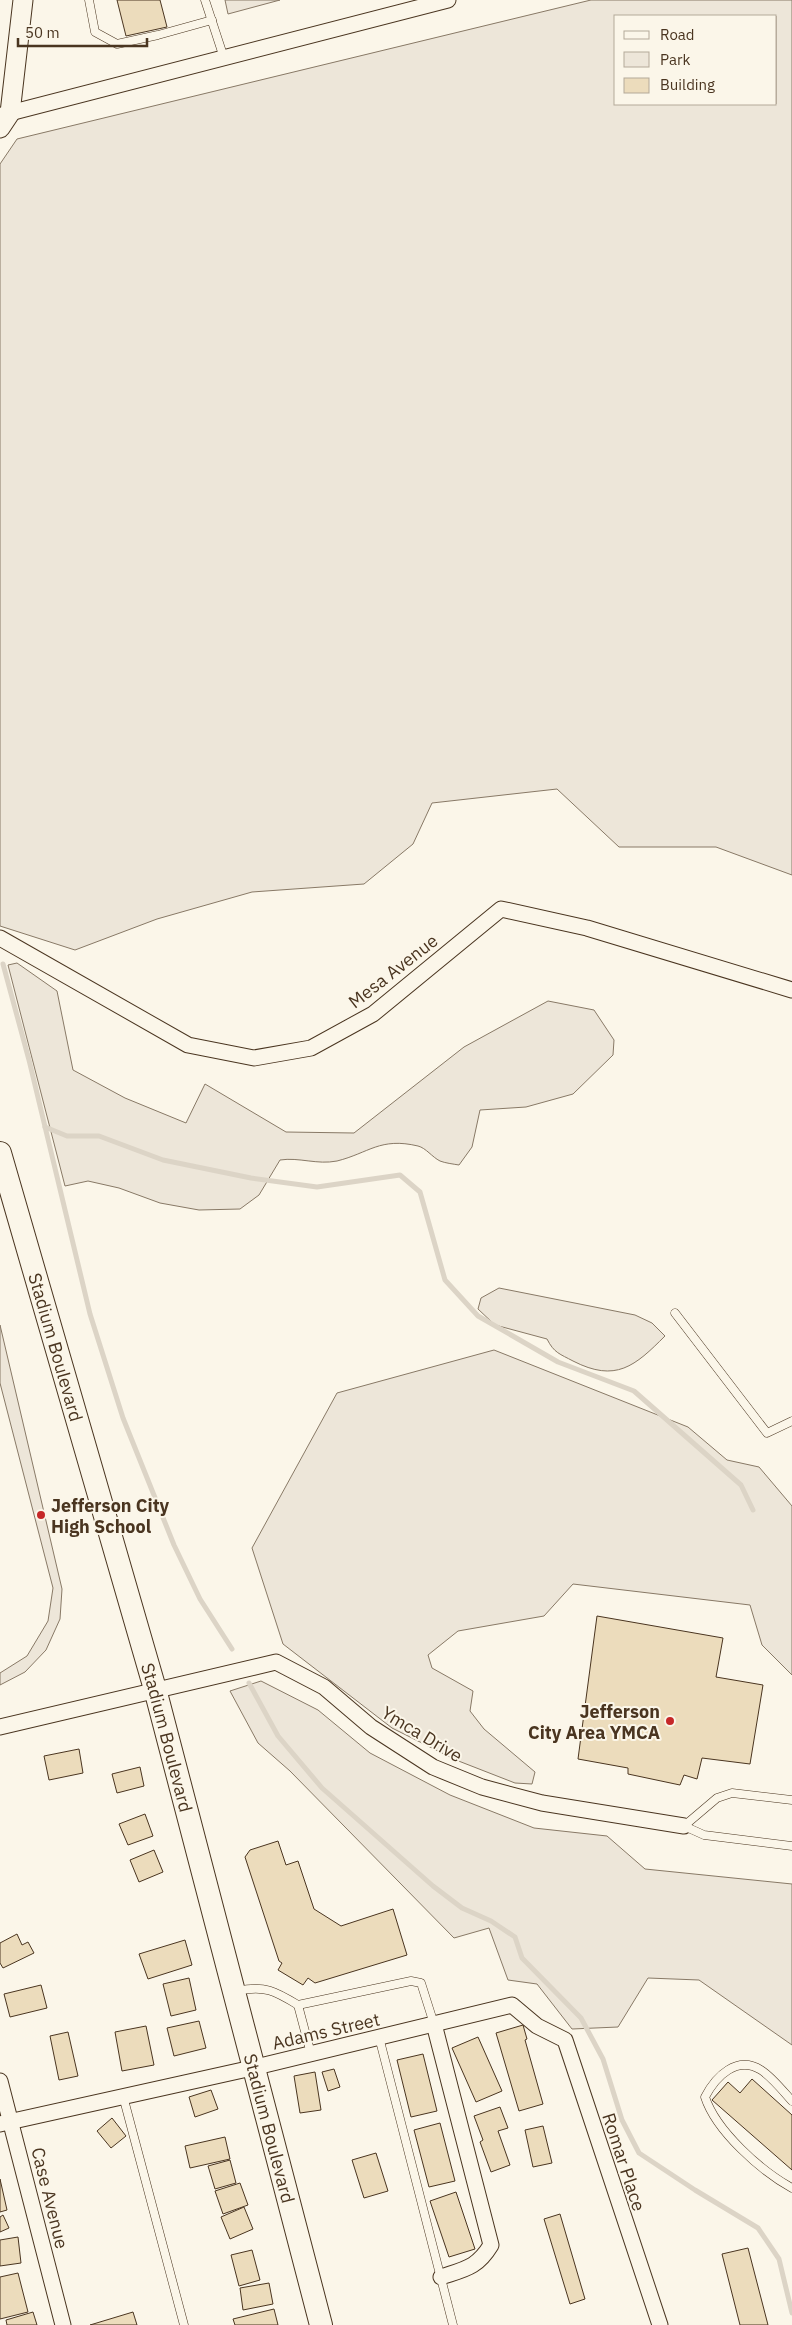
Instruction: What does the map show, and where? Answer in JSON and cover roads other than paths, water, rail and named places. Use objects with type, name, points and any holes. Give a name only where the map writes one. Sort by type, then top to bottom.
[{"type":"main road","name":"Stadium Boulevard","points":[[0,1153],[155,1689],[252,2068],[321,2325]]},
{"type":"street","points":[[23,0],[3,119],[224,58],[448,0]]},
{"type":"street","name":"Mesa Avenue","points":[[0,938],[188,1045],[254,1058],[311,1048],[373,1014],[501,909],[586,928],[792,990]]},
{"type":"street","name":"Ymca Drive","points":[[0,1727],[276,1662],[324,1687],[371,1727],[433,1767],[482,1788],[542,1803],[684,1826]]},
{"type":"street","name":"Adams Street","points":[[5,2122],[252,2068],[512,2005],[537,2026]]},
{"type":"street","points":[[434,2024],[491,2244],[483,2258],[470,2267],[441,2277]]},
{"type":"street","name":"Romar Place","points":[[537,2026],[564,2040],[660,2325]]},
{"type":"street","name":"Case Avenue","points":[[0,2081],[5,2122],[63,2325]]},
{"type":"lane","points":[[89,0],[95,32],[117,44],[212,20]]},
{"type":"lane","points":[[205,0],[224,58]]},
{"type":"lane","points":[[675,1313],[767,1433],[792,1421]]},
{"type":"lane","points":[[792,1800],[732,1793],[718,1798],[684,1826],[704,1835],[792,1846]]},
{"type":"lane","points":[[233,1991],[254,1987],[274,1991],[298,2005],[411,1981],[422,1983],[434,2024]]},
{"type":"lane","points":[[298,2005],[311,2054]]},
{"type":"lane","points":[[379,2038],[452,2325]]},
{"type":"lane","points":[[792,2100],[762,2070],[750,2066],[736,2065],[721,2076],[706,2097],[709,2109],[740,2149],[792,2188]]},
{"type":"lane","points":[[123,2096],[184,2325]]},
{"type":"waterway","points":[[3,964],[29,1060],[90,1314],[123,1418],[174,1545],[200,1599],[232,1649]]},
{"type":"waterway","points":[[45,1127],[67,1136],[99,1136],[163,1160],[251,1178],[317,1187],[400,1175],[420,1192],[445,1280],[478,1316],[558,1362],[634,1391],[741,1485],[753,1510]]},
{"type":"waterway","points":[[249,1683],[278,1736],[322,1788],[433,1886],[462,1908],[491,1921],[515,1937],[522,1958],[581,2018],[603,2059],[622,2120],[639,2153],[758,2228],[779,2259],[792,2313]]},
{"type":"place","name":"Jefferson City High School","points":[[41,1515]]},
{"type":"place","name":"Jefferson City Area YMCA","points":[[670,1721]]}]
